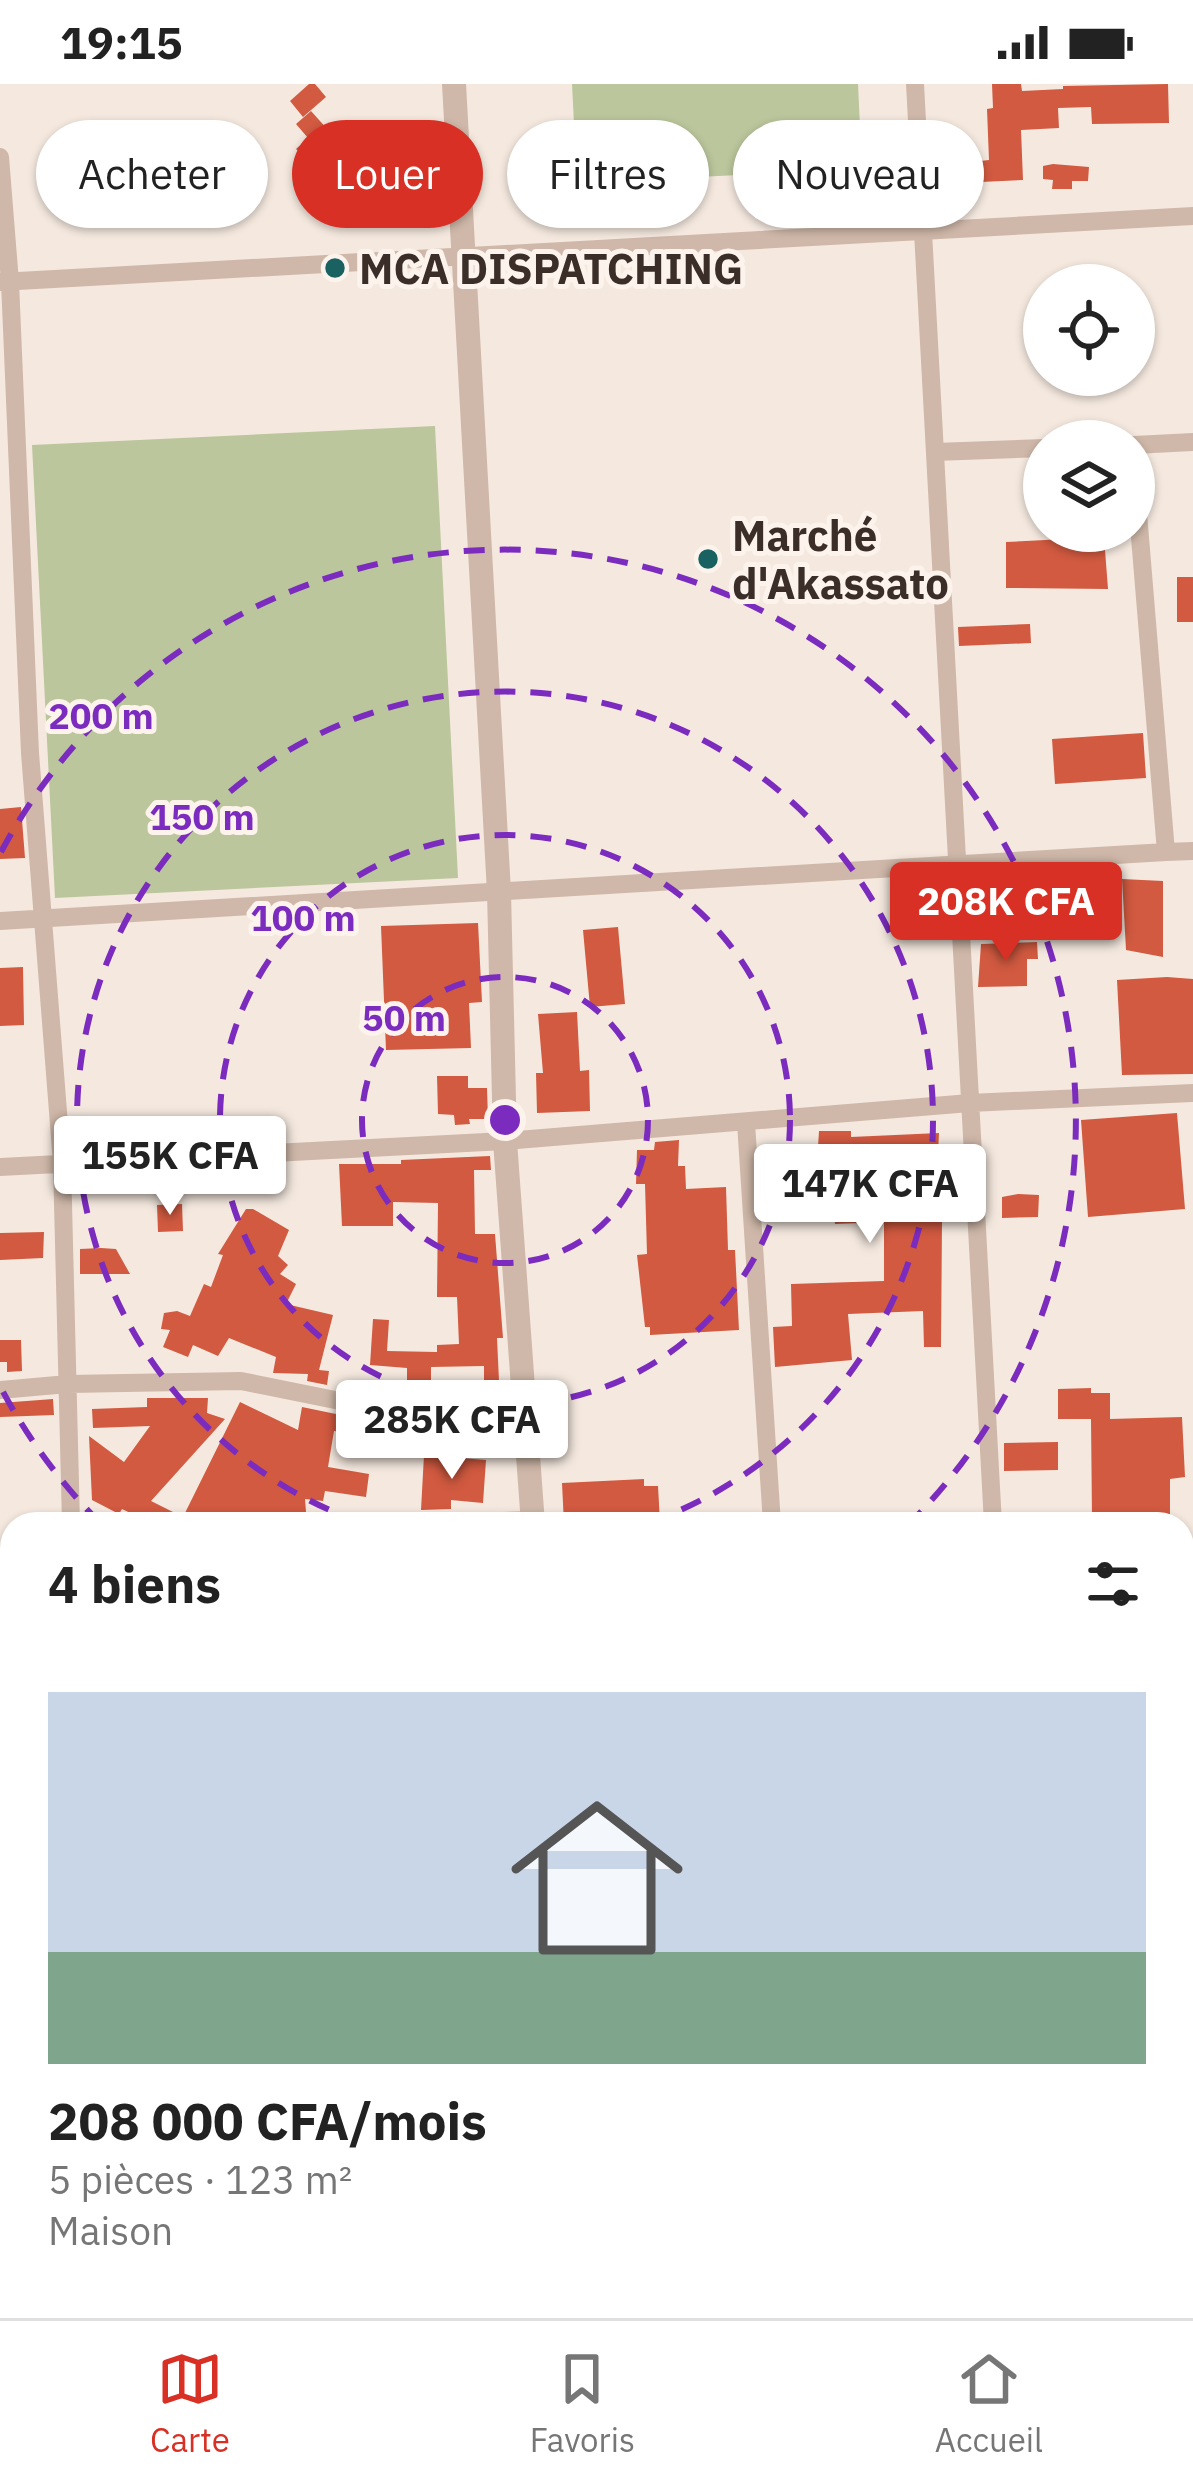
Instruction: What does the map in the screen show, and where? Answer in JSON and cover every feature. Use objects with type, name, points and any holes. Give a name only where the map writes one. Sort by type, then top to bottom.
[{"type":"street","points":[[454,84],[499,892],[505,1141],[532,1512]]},
{"type":"street","points":[[915,84],[992,1512]]},
{"type":"street","points":[[0,157],[8,487],[62,1163],[71,1512]]},
{"type":"street","points":[[5,282],[1193,216]]},
{"type":"street","points":[[1155,444],[1193,442]]},
{"type":"street","points":[[935,452],[1023,449]]},
{"type":"street","points":[[1141,552],[1166,852]]},
{"type":"street","points":[[0,922],[1193,851]]},
{"type":"street","points":[[0,1167],[505,1141],[970,1103],[1193,1093]]},
{"type":"street","points":[[746,1124],[771,1512]]},
{"type":"street","points":[[0,1390],[68,1384],[241,1382],[429,1419],[527,1423]]},
{"type":"green space","points":[[572,84],[858,84],[860,120],[733,120],[733,175],[709,177],[709,120],[574,120]]},
{"type":"green space","points":[[435,426],[458,878],[55,898],[32,445]]},
{"type":"building","points":[[315,84],[326,97],[303,117],[290,101]]},
{"type":"building","points":[[992,84],[1021,84],[1022,91],[1168,84],[1169,123],[1092,124],[1091,107],[1058,108],[1059,128],[1021,130],[1023,180],[984,182],[984,161],[989,160],[987,109],[993,108]]},
{"type":"building","points":[[1043,166],[1089,167],[1088,181],[1072,181],[1072,189],[1052,189],[1053,180],[1043,179]]},
{"type":"building","points":[[1023,541],[1023,552],[1105,552],[1108,589],[1006,588],[1006,542]]},
{"type":"building","points":[[1177,577],[1193,577],[1193,622],[1177,622]]},
{"type":"building","points":[[1030,624],[1031,643],[959,646],[958,627]]},
{"type":"building","points":[[1143,733],[1146,778],[1055,784],[1052,739]]},
{"type":"building","points":[[21,807],[25,858],[0,859],[0,809]]},
{"type":"building","points":[[1122,879],[1163,881],[1163,957],[1126,950]]},
{"type":"building","points":[[478,923],[482,1002],[469,1003],[471,1048],[386,1050],[381,926]]},
{"type":"building","points":[[618,927],[625,1004],[590,1007],[583,930]]},
{"type":"building","points":[[1037,942],[1038,959],[1027,959],[1027,986],[978,987],[981,944]]},
{"type":"building","points":[[23,967],[24,1025],[0,1026],[0,968]]},
{"type":"building","points":[[1193,979],[1193,1074],[1122,1075],[1117,980]]},
{"type":"building","points":[[577,1012],[580,1071],[589,1070],[590,1111],[537,1113],[536,1073],[543,1073],[538,1014]]},
{"type":"building","points":[[437,1076],[468,1076],[468,1088],[487,1088],[488,1119],[455,1125],[454,1115],[438,1114]]},
{"type":"building","points":[[1177,1113],[1185,1209],[1088,1217],[1081,1120]]},
{"type":"building","points":[[819,1131],[851,1131],[851,1137],[939,1133],[938,1154],[920,1153],[923,1222],[942,1222],[941,1347],[924,1347],[923,1311],[848,1314],[852,1360],[775,1367],[773,1327],[792,1326],[791,1284],[884,1281],[884,1222],[835,1224],[833,1193],[815,1194]]},
{"type":"building","points":[[679,1140],[678,1166],[685,1166],[686,1189],[726,1187],[728,1250],[735,1250],[739,1330],[650,1335],[650,1327],[645,1327],[637,1255],[647,1254],[645,1184],[636,1184],[637,1150],[654,1150],[655,1142]]},
{"type":"building","points":[[490,1156],[491,1170],[474,1170],[475,1234],[495,1234],[503,1338],[497,1338],[499,1381],[484,1382],[484,1366],[431,1367],[431,1401],[407,1401],[407,1368],[370,1365],[373,1319],[389,1320],[387,1351],[437,1352],[437,1345],[459,1344],[457,1297],[437,1297],[438,1203],[393,1202],[393,1226],[342,1226],[339,1164]]},
{"type":"building","points":[[1039,1195],[1038,1217],[1002,1218],[1002,1197]]},
{"type":"building","points":[[182,1204],[183,1231],[158,1232],[157,1205]]},
{"type":"building","points":[[246,1209],[289,1230],[278,1256],[288,1265],[280,1274],[296,1284],[286,1304],[333,1315],[319,1370],[329,1371],[327,1385],[307,1381],[308,1374],[273,1373],[276,1357],[229,1338],[218,1356],[193,1345],[188,1357],[163,1347],[170,1330],[161,1329],[164,1313],[190,1316],[204,1284],[211,1287],[223,1255],[218,1254]]},
{"type":"building","points":[[44,1232],[43,1258],[0,1260],[0,1233]]},
{"type":"building","points":[[80,1249],[116,1249],[130,1274],[80,1274]]},
{"type":"building","points":[[0,1340],[21,1340],[22,1371],[7,1372],[7,1362],[0,1362]]},
{"type":"building","points":[[1058,1389],[1110,1393],[1110,1419],[1182,1417],[1185,1477],[1170,1479],[1170,1512],[1092,1512],[1091,1419],[1058,1419]]},
{"type":"building","points":[[147,1398],[208,1398],[207,1413],[225,1419],[151,1501],[173,1512],[115,1512],[92,1500],[89,1436],[124,1462],[150,1426],[93,1428],[92,1409],[147,1407]]},
{"type":"building","points":[[53,1399],[54,1415],[0,1417],[0,1403]]},
{"type":"building","points":[[240,1402],[298,1430],[302,1407],[365,1420],[362,1435],[334,1431],[328,1467],[369,1474],[366,1497],[325,1491],[323,1501],[305,1499],[306,1512],[185,1512]]},
{"type":"building","points":[[1058,1442],[1058,1470],[1004,1471],[1004,1443]]},
{"type":"building","points":[[424,1455],[486,1460],[483,1503],[451,1500],[451,1509],[421,1510]]},
{"type":"building","points":[[644,1479],[644,1486],[658,1486],[659,1512],[563,1512],[562,1483]]},
{"type":"place","name":"MCA DISPATCHING","points":[[335,268]]},
{"type":"place","name":"Marché d'Akassato","points":[[708,559]]}]
